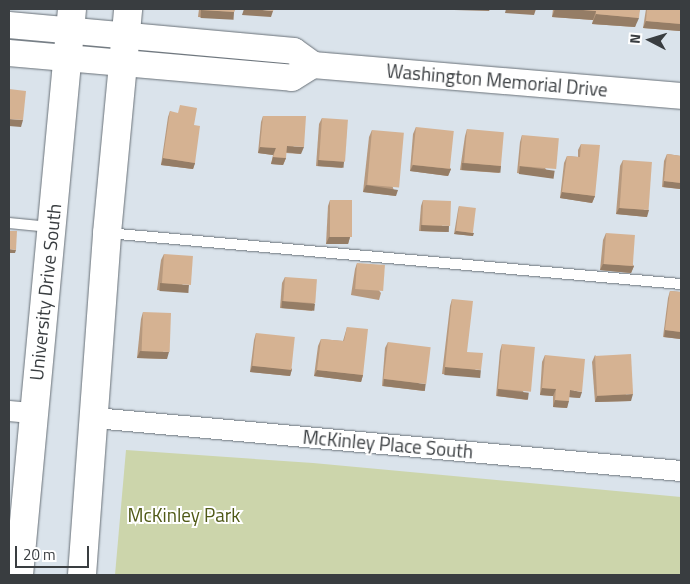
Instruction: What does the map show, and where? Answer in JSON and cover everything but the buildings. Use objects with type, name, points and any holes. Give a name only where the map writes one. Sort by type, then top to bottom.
[{"type":"main road","points":[[82,575],[95,418],[107,233],[128,9]]},
{"type":"main road","name":"University Drive South","points":[[18,575],[21,412],[52,227],[71,20]]},
{"type":"street","name":"Washington Memorial Drive","points":[[9,25],[71,20],[126,38],[294,51],[313,64],[681,96]]},
{"type":"street","points":[[9,53],[292,78],[313,64]]},
{"type":"street","name":"McKinley Place South","points":[[95,418],[681,471]]},
{"type":"lane","points":[[9,224],[52,227]]},
{"type":"lane","points":[[107,233],[681,284]]},
{"type":"green space","name":"McKinley Park","points":[[126,450],[313,463],[681,497],[681,575],[115,575]]}]
